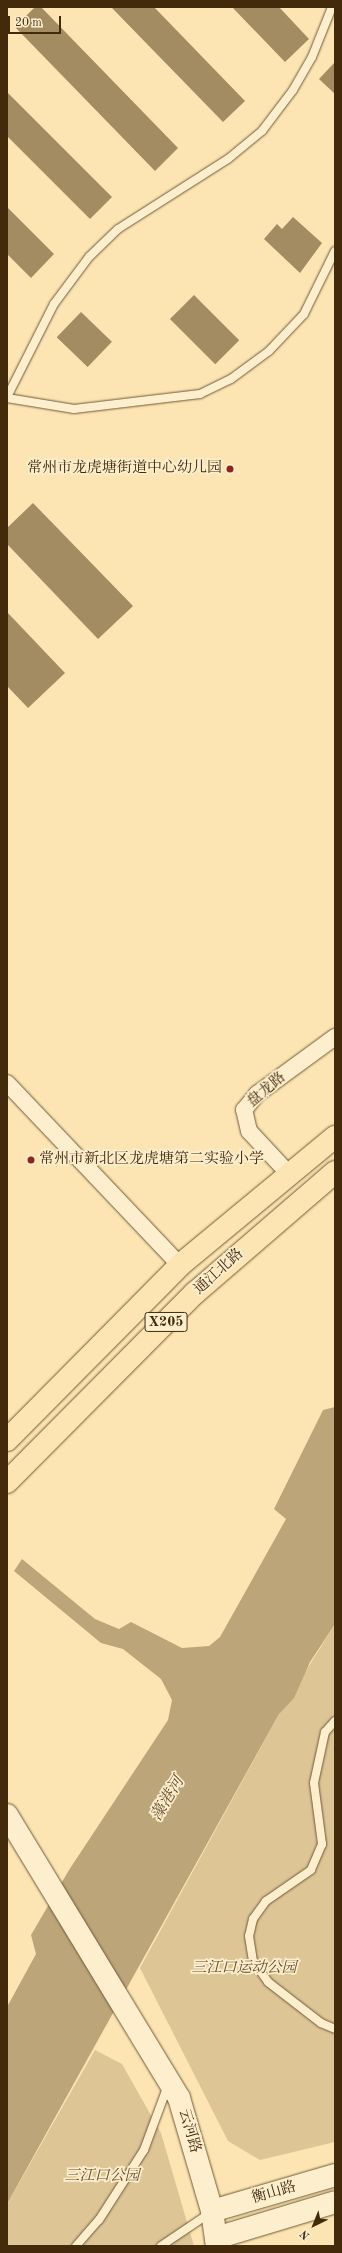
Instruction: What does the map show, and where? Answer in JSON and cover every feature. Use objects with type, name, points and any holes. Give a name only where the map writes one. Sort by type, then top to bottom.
[{"type":"main road","name":"通江北路","points":[[7,1440],[180,1265],[288,1174],[335,1137]]},
{"type":"main road","name":"通江北路","points":[[7,1482],[195,1293],[335,1172]]},
{"type":"street","name":"盘龙路","points":[[288,1174],[249,1132],[244,1110],[257,1094],[335,1037]]},
{"type":"street","points":[[7,1083],[180,1265]]},
{"type":"street","name":"云河路","points":[[7,1815],[50,1888],[138,2026],[179,2098],[212,2211],[216,2242]]},
{"type":"street","name":"衡山路","points":[[212,2211],[335,2175]]},
{"type":"street","name":"衡山路","points":[[216,2242],[335,2202]]},
{"type":"lane","points":[[332,7],[312,57],[293,90],[262,130],[228,159],[118,229],[89,257],[54,304],[7,397],[74,409],[200,394],[231,379],[262,356],[304,314],[335,251]]},
{"type":"lane","points":[[335,1721],[325,1732],[314,1783],[322,1844],[311,1870],[266,1901],[253,1918],[249,1936],[253,1962],[268,1982],[321,2023],[335,2029]]},
{"type":"lane","points":[[76,2246],[99,2220],[144,2150],[170,2080]]},
{"type":"lane","points":[[161,2246],[212,2211]]},
{"type":"green space","name":"三江口运动公园","points":[[335,1624],[335,2142],[260,2160],[228,2141],[140,1968],[279,1714]]},
{"type":"green space","name":"三江口公园","points":[[95,2050],[122,2064],[161,2133],[194,2246],[7,2246],[7,2204]]},
{"type":"water","name":"藻港河","points":[[335,1407],[335,1624],[310,1662],[294,1698],[279,1714],[7,2204],[7,2007],[36,1954],[31,1935],[69,1870],[168,1720],[172,1700],[161,1679],[123,1649],[101,1643],[14,1571],[22,1559],[95,1619],[119,1629],[131,1622],[182,1648],[209,1646],[220,1637],[286,1519],[274,1509],[323,1410]]},
{"type":"building","points":[[35,7],[41,7],[178,148],[155,171],[15,27]]},
{"type":"building","points":[[111,7],[154,7],[245,101],[223,122]]},
{"type":"building","points":[[232,7],[279,7],[309,39],[285,62]]},
{"type":"building","points":[[335,62],[335,94],[319,79]]},
{"type":"building","points":[[7,92],[112,197],[90,219],[7,136]]},
{"type":"building","points":[[7,207],[54,254],[31,278],[7,254]]},
{"type":"building","points":[[293,217],[322,243],[300,273],[264,239],[277,224],[282,229]]},
{"type":"building","points":[[194,295],[239,340],[215,364],[170,319]]},
{"type":"building","points":[[81,312],[112,342],[88,367],[57,337]]},
{"type":"building","points":[[33,503],[133,606],[98,639],[7,544],[7,528]]},
{"type":"building","points":[[7,612],[65,673],[28,708],[7,686]]},
{"type":"place","name":"常州市龙虎塘街道中心幼儿园","points":[[230,469]]},
{"type":"place","name":"常州市新北区龙虎塘第二实验小学","points":[[31,1160]]}]
